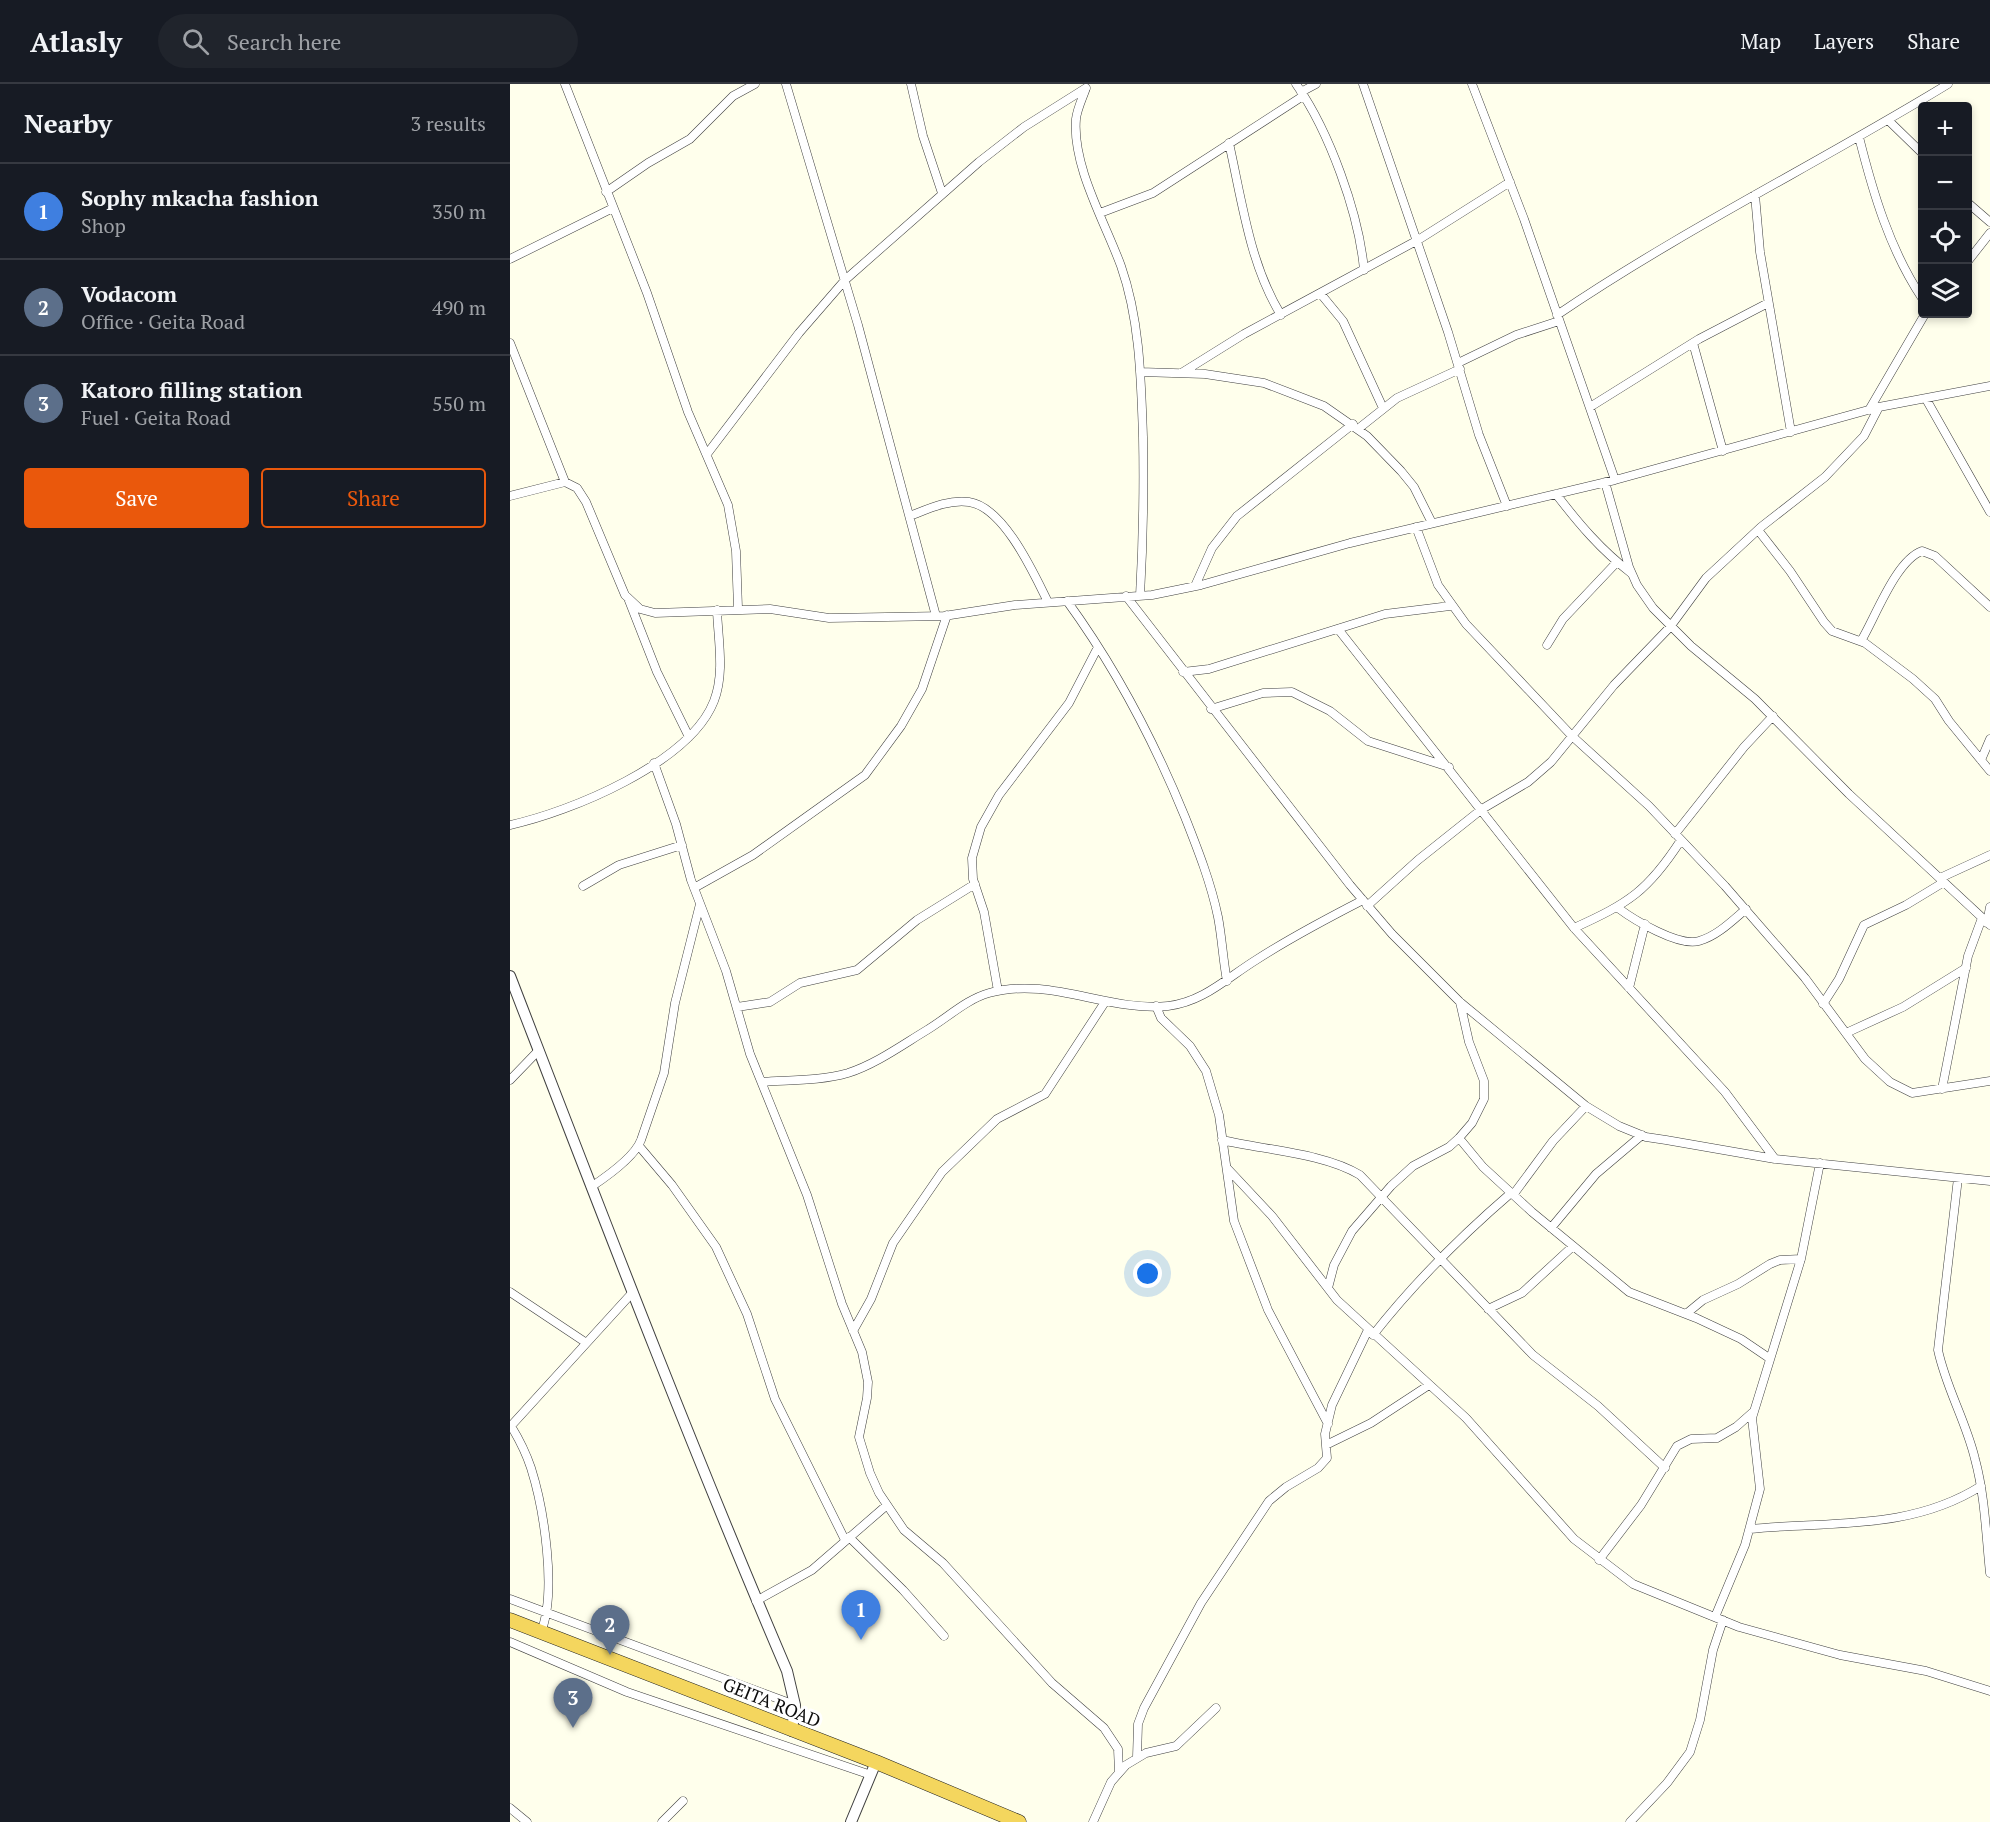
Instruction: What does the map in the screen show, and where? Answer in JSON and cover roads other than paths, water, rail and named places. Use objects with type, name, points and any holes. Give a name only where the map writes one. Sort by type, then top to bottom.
[{"type":"highway","name":"GEITA ROAD","points":[[510,1620],[792,1731],[873,1769],[1019,1822]]},
{"type":"street","points":[[565,84],[728,506],[736,551],[738,608]]},
{"type":"street","points":[[606,192],[648,163],[690,139],[733,96],[755,84]]},
{"type":"street","points":[[786,84],[845,280],[936,616]]},
{"type":"street","points":[[911,84],[923,136],[942,193]]},
{"type":"street","points":[[1296,84],[1318,123],[1355,216],[1364,270]]},
{"type":"street","points":[[1100,213],[1153,193],[1316,84]]},
{"type":"street","points":[[1363,84],[1418,240],[1479,435],[1507,506]]},
{"type":"street","points":[[1472,84],[1510,182],[1615,480]]},
{"type":"street","points":[[1195,586],[1212,548],[1237,516],[1397,398],[1516,335],[1558,318],[1603,284],[1948,84]]},
{"type":"street","points":[[707,454],[799,333],[845,280],[942,193],[1024,127],[1087,86]]},
{"type":"street","points":[[1087,86],[1076,118],[1080,158],[1132,301],[1140,372],[1144,488],[1140,596]]},
{"type":"street","points":[[1888,120],[1918,148]]},
{"type":"street","points":[[1859,137],[1871,185],[1896,250],[1918,289]]},
{"type":"street","points":[[1229,143],[1256,258],[1266,288],[1281,315]]},
{"type":"street","points":[[1183,372],[1213,352],[1418,240],[1510,182]]},
{"type":"street","points":[[1755,195],[1760,252],[1791,432]]},
{"type":"street","points":[[1972,206],[1990,222]]},
{"type":"street","points":[[510,259],[613,208]]},
{"type":"street","points":[[1972,256],[1990,233]]},
{"type":"street","points":[[1320,293],[1343,321],[1383,408]]},
{"type":"street","points":[[1590,407],[1693,343],[1768,303]]},
{"type":"street","points":[[1869,410],[1923,318]]},
{"type":"street","points":[[510,343],[565,482]]},
{"type":"street","points":[[1693,343],[1723,451]]},
{"type":"street","points":[[1140,372],[1183,372],[1264,383],[1324,406],[1356,427],[1414,487],[1432,523]]},
{"type":"street","points":[[627,597],[640,609],[655,613],[738,608],[770,609],[829,618],[936,616],[1048,602],[1140,596],[1195,586],[1416,527],[1615,480],[1869,410],[1990,386]]},
{"type":"street","points":[[1926,399],[1990,512]]},
{"type":"street","points":[[762,1082],[848,1073],[888,1054],[967,1004],[1010,988],[1054,989],[1106,1002],[1156,1006],[1169,1006],[1197,998],[1227,981],[1255,960],[1365,903],[1482,809],[1528,782],[1551,762],[1614,685],[1670,627],[1706,578],[1758,530],[1804,495],[1836,466],[1864,435],[1879,408]]},
{"type":"street","points":[[510,496],[565,482],[577,488],[586,502],[657,672],[689,736]]},
{"type":"street","points":[[1605,482],[1632,574],[1653,608],[1670,627],[1730,676],[1773,716],[1849,794],[1986,922]]},
{"type":"street","points":[[1556,494],[1584,532],[1632,574]]},
{"type":"street","points":[[910,516],[951,502],[979,504],[997,519],[1024,555],[1048,602]]},
{"type":"street","points":[[1416,527],[1425,557],[1450,606],[1572,736],[1678,837],[1746,909],[1865,1059],[1900,1089],[1912,1093],[1990,1081]]},
{"type":"street","points":[[1758,530],[1832,631],[1861,641],[1892,662],[1935,699],[1990,771]]},
{"type":"street","points":[[1861,641],[1906,563],[1922,551],[1935,556],[1990,607]]},
{"type":"street","points":[[1547,645],[1563,619],[1617,562]]},
{"type":"street","points":[[1126,596],[1211,709],[1365,903],[1426,971],[1586,1106],[1619,1126],[1642,1135],[1775,1159],[1990,1181]]},
{"type":"street","points":[[1067,601],[1098,647],[1149,736],[1189,829],[1218,916],[1227,981]]},
{"type":"street","points":[[1183,672],[1209,669],[1385,614],[1450,606]]},
{"type":"street","points":[[510,825],[570,808],[614,788],[654,763],[689,736],[714,702],[718,686],[717,610]]},
{"type":"street","points":[[694,888],[753,855],[865,775],[901,726],[922,689],[947,615]]},
{"type":"street","points":[[1338,629],[1574,928],[1718,1084],[1775,1159]]},
{"type":"street","points":[[998,991],[984,912],[975,884],[972,858],[981,827],[999,795],[1069,704],[1098,647]]},
{"type":"street","points":[[1211,709],[1263,693],[1292,692],[1330,711],[1368,741],[1449,767]]},
{"type":"street","points":[[1574,928],[1618,908],[1649,883],[1678,837],[1744,747],[1773,716]]},
{"type":"street","points":[[1981,760],[1990,739]]},
{"type":"street","points":[[654,763],[694,888],[737,1007],[750,1054],[807,1196],[862,1352],[868,1382],[859,1437],[870,1473],[904,1530],[944,1563],[995,1617],[1030,1661],[1104,1728],[1118,1749],[1119,1772]]},
{"type":"street","points":[[583,886],[619,865],[682,845]]},
{"type":"street","points":[[1823,1004],[1839,979],[1864,925],[1906,905],[1942,880],[1990,855]]},
{"type":"street","points":[[737,1007],[770,1002],[800,983],[857,970],[917,920],[975,884]]},
{"type":"street","points":[[591,1187],[612,1172],[639,1146],[664,1073],[675,1003],[700,903]]},
{"type":"street","points":[[1941,1089],[1966,968],[1990,907]]},
{"type":"street","points":[[1618,908],[1645,924],[1678,939],[1698,942],[1722,929],[1746,909]]},
{"type":"street","points":[[1629,988],[1645,924]]},
{"type":"street","points":[[1846,1034],[1903,1007],[1966,968]]},
{"type":"street","points":[[510,976],[701,1468],[756,1601],[788,1671],[795,1705],[792,1731]]},
{"type":"street","points":[[854,1331],[871,1299],[893,1243],[942,1172],[997,1119],[1045,1094],[1106,1002]]},
{"type":"street","points":[[1328,1288],[1342,1248],[1380,1197],[1413,1166],[1449,1147],[1472,1123],[1485,1089],[1462,1019],[1460,1002]]},
{"type":"street","points":[[1156,1006],[1161,1018],[1190,1046],[1206,1071],[1219,1115],[1234,1221],[1255,1282],[1328,1424]]},
{"type":"street","points":[[510,1080],[539,1050]]},
{"type":"street","points":[[1137,1757],[1138,1724],[1144,1708],[1201,1603],[1269,1502],[1286,1487],[1324,1463],[1327,1458],[1328,1424],[1350,1363],[1371,1332],[1441,1260],[1512,1194],[1553,1141],[1586,1106]]},
{"type":"street","points":[[1551,1228],[1596,1174],[1642,1135]]},
{"type":"street","points":[[1459,1138],[1512,1194],[1572,1247],[1629,1292],[1741,1339],[1769,1358]]},
{"type":"street","points":[[1222,1140],[1350,1169],[1360,1175],[1533,1355],[1598,1406],[1665,1468]]},
{"type":"street","points":[[639,1146],[672,1185],[716,1247],[747,1314],[775,1399],[847,1539],[903,1590],[944,1636]]},
{"type":"street","points":[[1630,1822],[1667,1783],[1690,1752],[1700,1720],[1719,1619],[1750,1529],[1760,1489],[1753,1424],[1754,1411],[1801,1259],[1820,1163]]},
{"type":"street","points":[[1227,1168],[1272,1215],[1328,1288],[1371,1332],[1492,1445],[1574,1539],[1633,1584],[1719,1619],[1840,1655],[1926,1671],[1990,1690]]},
{"type":"street","points":[[1958,1178],[1938,1350],[1942,1369],[1969,1437],[1981,1489],[1990,1573]]},
{"type":"street","points":[[1488,1309],[1522,1293],[1572,1247]]},
{"type":"street","points":[[1686,1314],[1703,1300],[1738,1284],[1770,1264],[1780,1260],[1801,1259]]},
{"type":"street","points":[[510,1292],[585,1342]]},
{"type":"street","points":[[541,1632],[547,1615],[549,1587],[542,1520],[531,1468],[511,1426],[585,1342],[633,1292]]},
{"type":"street","points":[[1326,1445],[1371,1423],[1429,1385]]},
{"type":"street","points":[[1599,1560],[1682,1442],[1717,1438],[1754,1411]]},
{"type":"street","points":[[1750,1529],[1805,1523],[1881,1522],[1934,1507],[1990,1484]]},
{"type":"street","points":[[756,1601],[812,1570],[887,1505]]},
{"type":"street","points":[[510,1599],[547,1615],[795,1705]]},
{"type":"street","points":[[510,1642],[627,1692],[873,1769],[851,1822]]},
{"type":"street","points":[[1093,1822],[1111,1782],[1119,1772],[1137,1757],[1176,1746],[1216,1708]]},
{"type":"street","points":[[662,1822],[683,1801]]},
{"type":"street","points":[[510,1808],[527,1822]]},
{"type":"place","name":"Sophy mkacha fashion","points":[[861,1640]]},
{"type":"place","name":"Vodacom","points":[[610,1655]]},
{"type":"place","name":"Katoro filling station","points":[[573,1728]]}]
